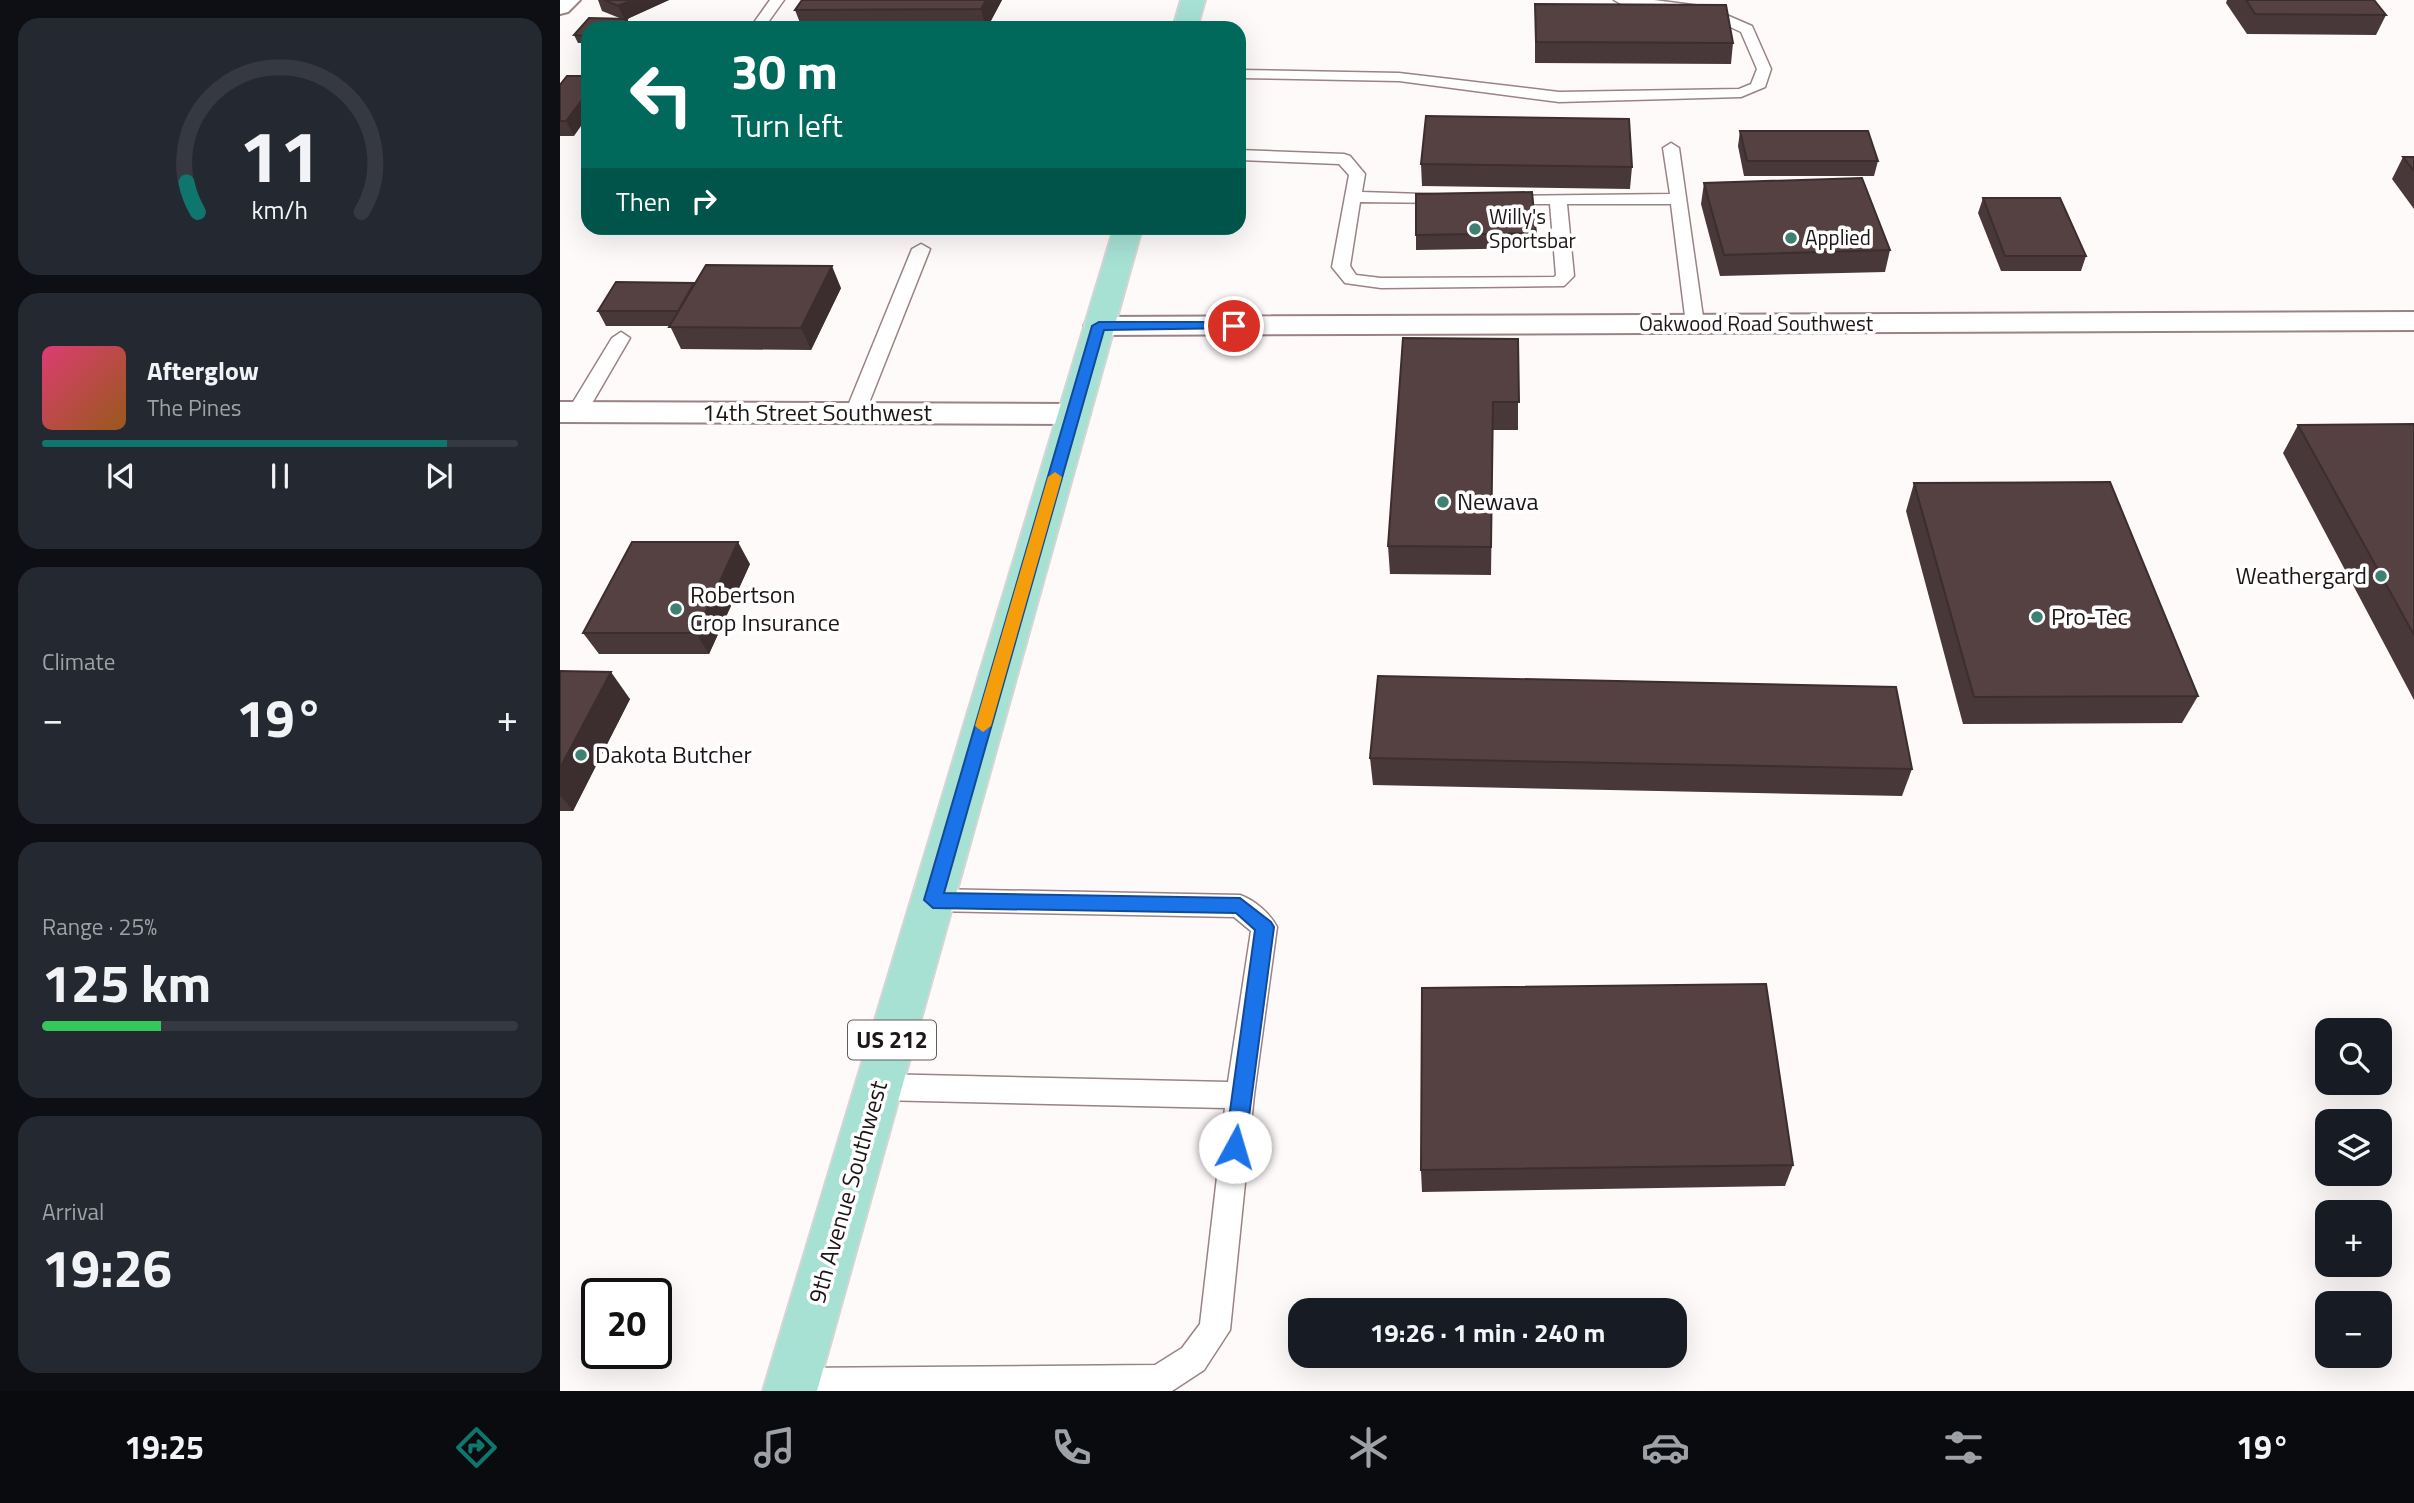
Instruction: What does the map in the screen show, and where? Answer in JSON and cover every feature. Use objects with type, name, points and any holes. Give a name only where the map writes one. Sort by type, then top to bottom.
[{"type":"main road","points":[[1187,21],[1193,0]]},
{"type":"main road","name":"9th Avenue Southwest","points":[[791,1387],[1126,235]]},
{"type":"street","points":[[560,7],[568,0]]},
{"type":"street","name":"Oakwood Road Southwest","points":[[1099,326],[2414,321]]},
{"type":"street","name":"14th Street Southwest","points":[[568,412],[1074,414]]},
{"type":"lane","points":[[762,21],[777,0]]},
{"type":"lane","points":[[1246,74],[1399,77],[1559,97],[1741,93],[1758,87],[1764,69],[1747,29],[1708,11],[1621,0]]},
{"type":"lane","points":[[1671,148],[1695,324]]},
{"type":"lane","points":[[1246,155],[1344,159],[1357,174],[1341,267],[1351,279],[1381,284],[1558,282],[1565,276],[1558,199]]},
{"type":"lane","points":[[1353,197],[1462,198]]},
{"type":"lane","points":[[1490,198],[1679,199]]},
{"type":"lane","points":[[855,413],[921,249]]},
{"type":"lane","points":[[568,412],[621,338]]},
{"type":"lane","points":[[791,1387],[1159,1381],[1193,1359],[1215,1329],[1240,1095],[1265,927],[1240,906],[933,900]]},
{"type":"lane","points":[[878,1087],[1240,1095]]},
{"type":"building","points":[[604,0],[632,0],[618,6]]},
{"type":"building","points":[[802,0],[986,0],[981,9],[795,10]]},
{"type":"building","points":[[2246,0],[2374,0],[2386,15],[2255,14]]},
{"type":"building","points":[[1535,4],[1726,5],[1733,43],[1536,42]]},
{"type":"building","points":[[589,18],[627,19],[625,21],[586,21]]},
{"type":"building","points":[[567,76],[581,76],[581,101],[566,121],[560,121],[560,85]]},
{"type":"building","points":[[1426,116],[1629,119],[1632,167],[1421,164]]},
{"type":"building","points":[[1740,131],[1868,131],[1878,161],[1747,161]]},
{"type":"building","points":[[2403,157],[2414,157],[2414,171]]},
{"type":"building","name":"Applied","points":[[1862,178],[1890,250],[1724,255],[1704,183]]},
{"type":"building","name":"Willy's Sportsbar","points":[[1532,192],[1536,233],[1416,235],[1416,194]]},
{"type":"building","points":[[1983,198],[2060,198],[2086,256],[2005,256]]},
{"type":"building","points":[[706,265],[832,266],[801,328],[669,327]]},
{"type":"building","points":[[616,282],[694,283],[678,311],[598,311]]},
{"type":"building","name":"Newava","points":[[1403,338],[1518,339],[1519,402],[1493,402],[1491,547],[1388,546]]},
{"type":"building","points":[[2414,424],[2414,635],[2298,425]]},
{"type":"building","name":"Pro-Tec","points":[[2110,482],[2198,696],[1974,697],[1914,483]]},
{"type":"building","points":[[632,542],[738,542],[696,633],[583,633]]},
{"type":"building","points":[[560,671],[611,672],[560,768]]},
{"type":"building","points":[[1378,676],[1896,687],[1912,769],[1370,758]]},
{"type":"building","points":[[1766,984],[1793,1165],[1421,1170],[1422,988]]},
{"type":"slow traffic","points":[[983,726],[1055,477]]},
{"type":"place","name":"Willy's Sportsbar","points":[[1475,229]]},
{"type":"place","name":"Applied","points":[[1791,238]]},
{"type":"place","name":"Newava","points":[[1443,502]]},
{"type":"place","name":"Weathergard","points":[[2381,576]]},
{"type":"place","name":"Robertson Crop Insurance","points":[[676,609]]},
{"type":"place","name":"Pro-Tec","points":[[2037,617]]},
{"type":"place","name":"Dakota Butcher","points":[[581,755]]},
{"type":"route","points":[[1234,326],[1099,326],[933,900],[1240,906],[1265,927],[1235,1147]]}]
